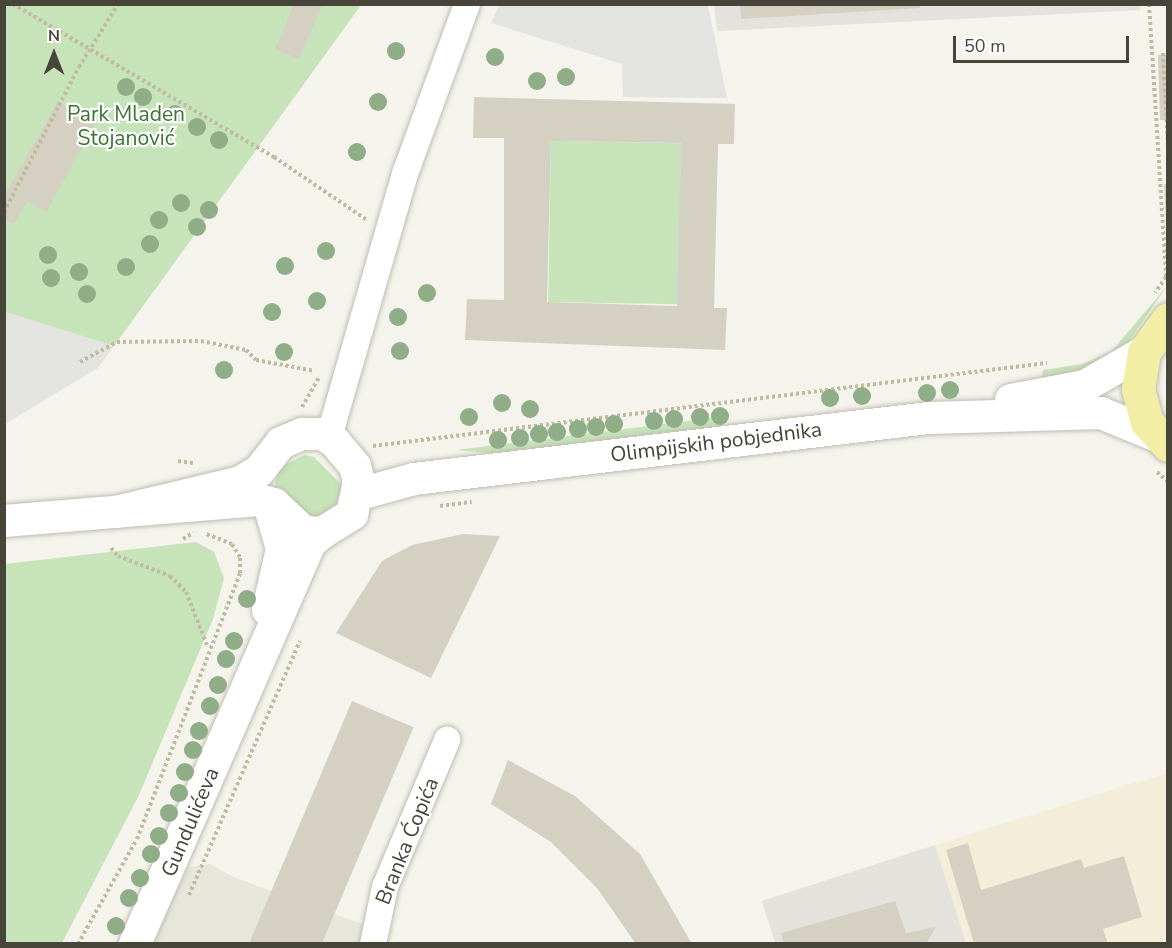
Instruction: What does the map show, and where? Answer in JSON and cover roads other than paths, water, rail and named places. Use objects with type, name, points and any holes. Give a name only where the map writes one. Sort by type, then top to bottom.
[{"type":"main road","points":[[1159,308],[1144,352],[1138,389],[1161,440]]},
{"type":"street","points":[[310,439],[401,138],[450,4]]},
{"type":"street","points":[[310,439],[467,4]]},
{"type":"street","name":"Olimpijskih pobjednika","points":[[929,418],[1085,386],[1144,352]]},
{"type":"street","name":"Olimpijskih pobjednika","points":[[266,497],[281,443],[310,439],[340,465],[360,473],[502,467],[929,418],[1101,413],[1161,440]]},
{"type":"street","points":[[4,521],[116,512],[226,487],[266,497],[294,538],[318,539],[350,529],[360,473],[310,439]]},
{"type":"street","name":"Gundulićeva","points":[[241,699],[274,553],[266,497]]},
{"type":"street","name":"Gundulićeva","points":[[135,944],[241,699],[318,539]]},
{"type":"street","name":"Branka Ćopića","points":[[373,944],[385,887],[447,740]]},
{"type":"park label","name":"Park Mladen Stojanović","points":[[126,126]]}]
